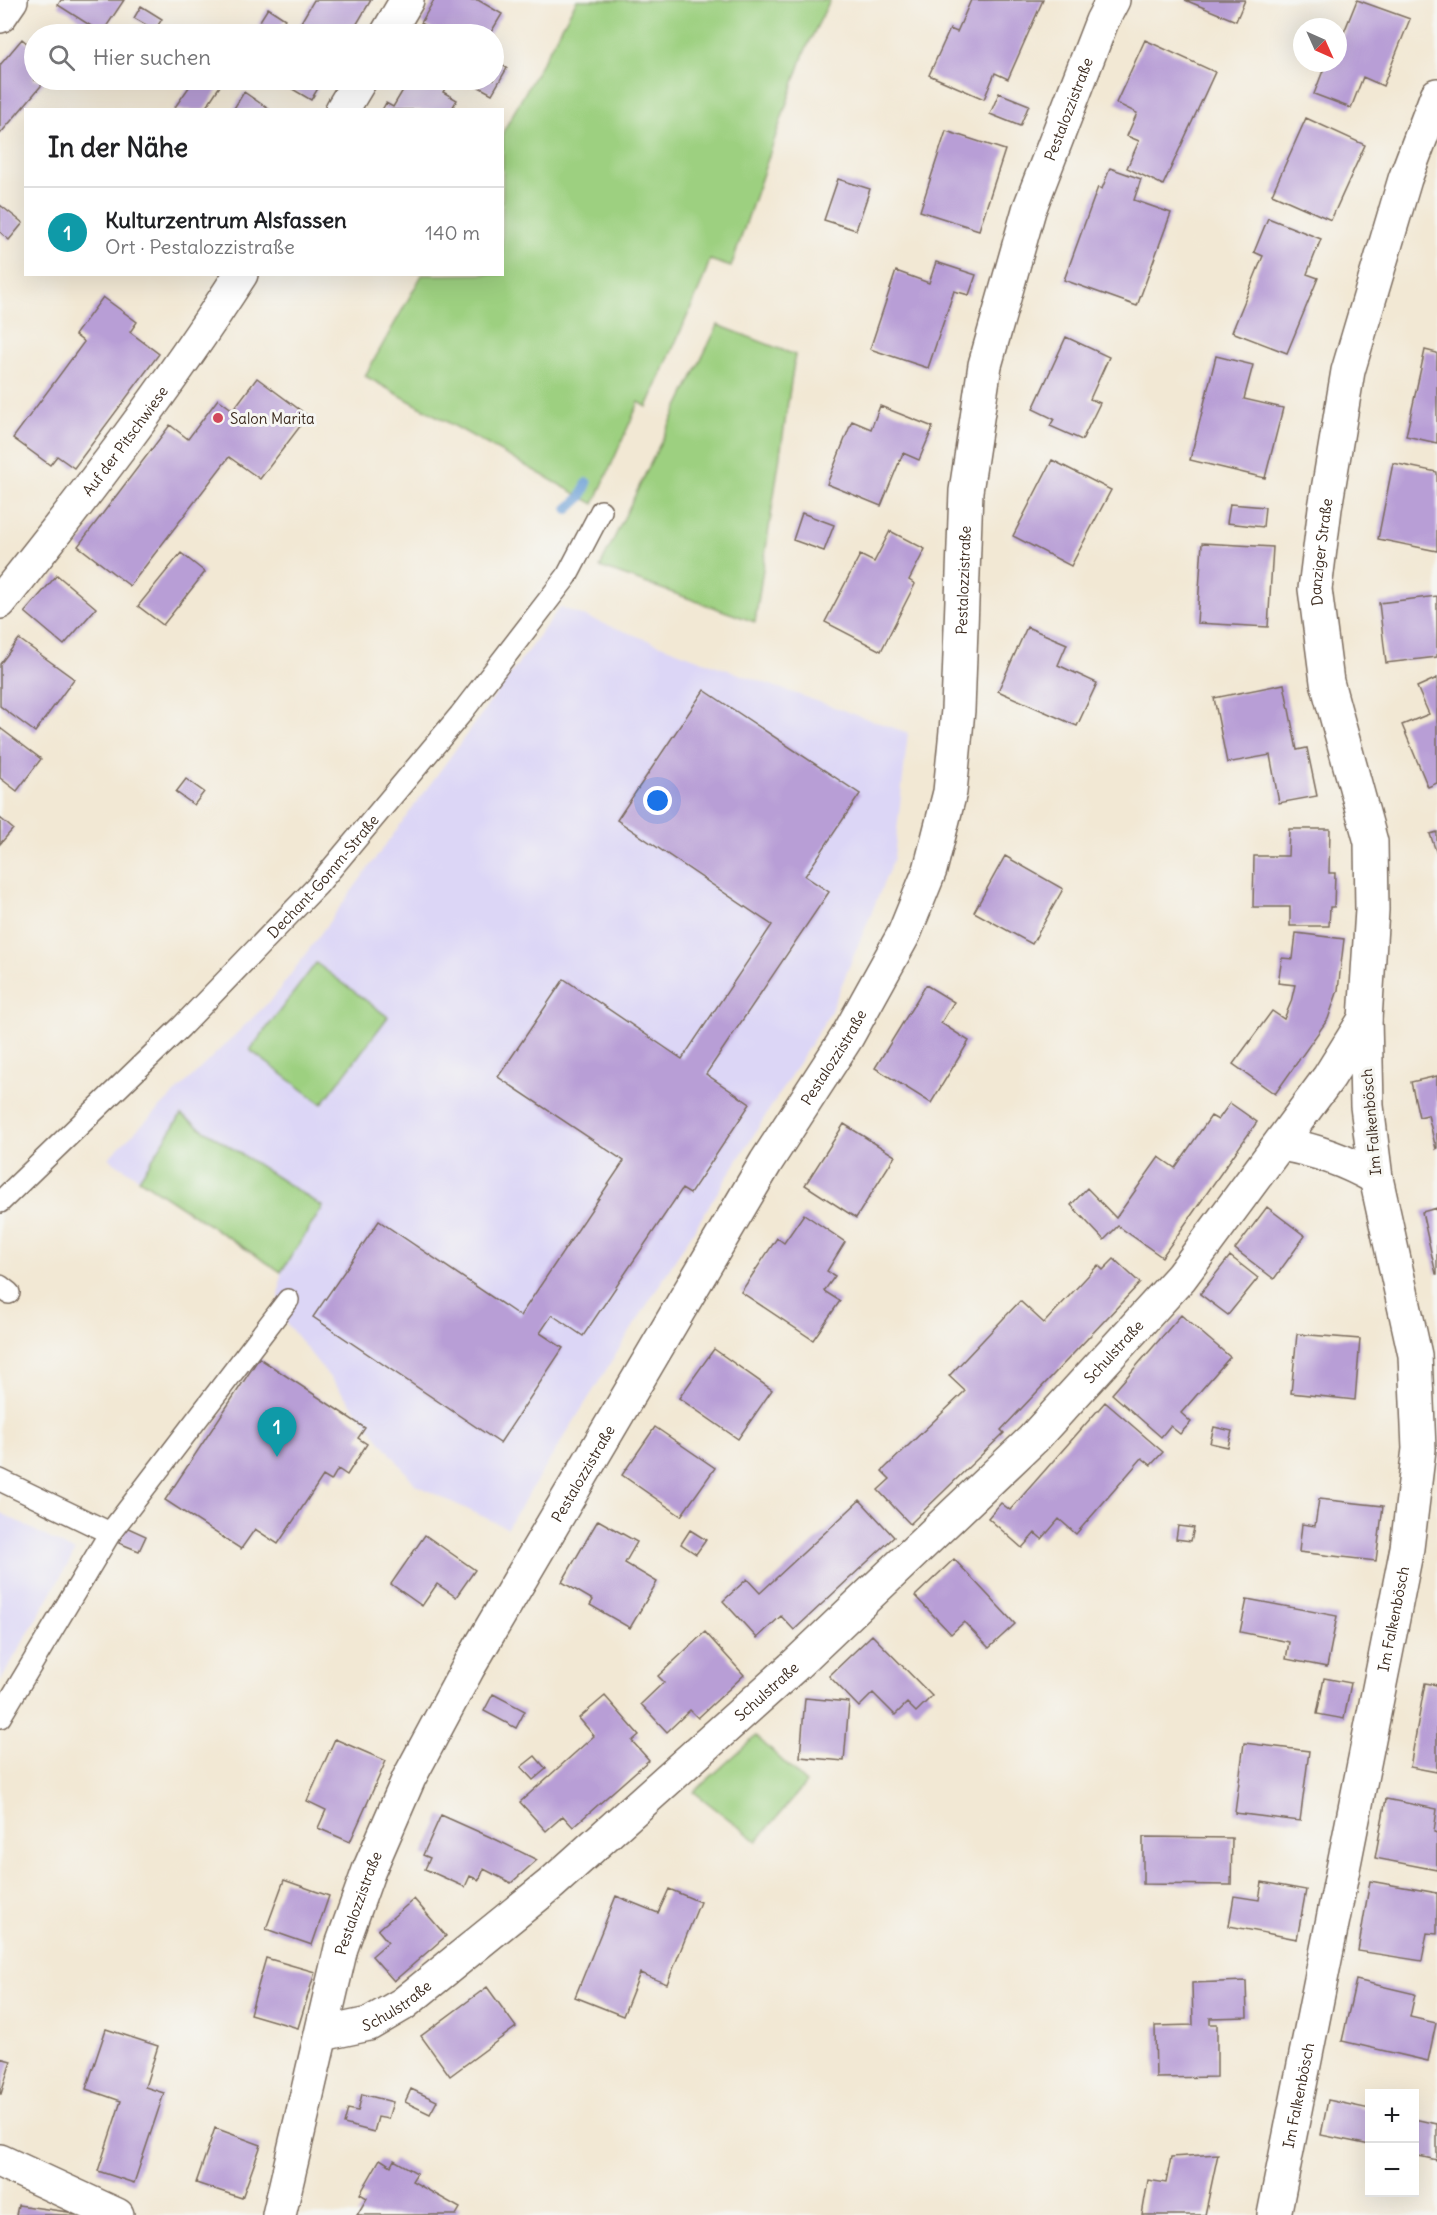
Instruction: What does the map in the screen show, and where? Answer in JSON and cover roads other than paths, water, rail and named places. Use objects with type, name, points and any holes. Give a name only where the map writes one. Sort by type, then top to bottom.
[{"type":"street","points":[[0,16],[11,0]]},
{"type":"street","points":[[393,24],[407,0]]},
{"type":"street","name":"Pestalozzistraße","points":[[322,2034],[341,1948],[369,1870],[410,1778],[468,1668],[766,1162],[848,1037],[904,934],[930,870],[951,780],[958,710],[966,491],[986,365],[1029,210],[1102,21],[1113,0]]},
{"type":"street","points":[[343,108],[354,90]]},
{"type":"street","name":"Danziger Straße","points":[[1365,1019],[1372,909],[1371,842],[1327,682],[1315,589],[1325,508],[1348,371],[1406,179],[1437,95]]},
{"type":"street","name":"Auf der Pitschwiese","points":[[0,602],[94,486],[196,343],[240,276]]},
{"type":"street","name":"Schulstraße","points":[[322,2034],[369,2024],[403,2004],[551,1884],[792,1668],[1033,1439],[1125,1341],[1181,1277],[1329,1077],[1365,1019]]},
{"type":"street","name":"Im Falkenbösch","points":[[1274,2215],[1407,1548],[1419,1449],[1426,1356],[1376,1178],[1367,1106],[1365,1019]]},
{"type":"street","points":[[1281,1144],[1311,1149],[1349,1162],[1376,1178]]},
{"type":"street","points":[[279,2215],[322,2034]]},
{"type":"street","points":[[0,2161],[117,2215]]},
{"type":"lane","name":"Dechant-Gomm-Straße","points":[[0,1202],[181,1027],[317,885],[460,715],[567,576],[601,511]]},
{"type":"lane","points":[[0,1717],[110,1533],[288,1300]]},
{"type":"lane","points":[[0,1480],[110,1533]]},
{"type":"waterway","points":[[568,509],[581,497],[587,483]]},
{"type":"place","name":"Salon Marita","points":[[218,418]]},
{"type":"place","name":"Kulturzentrum Alsfassen","points":[[277,1457]]}]
